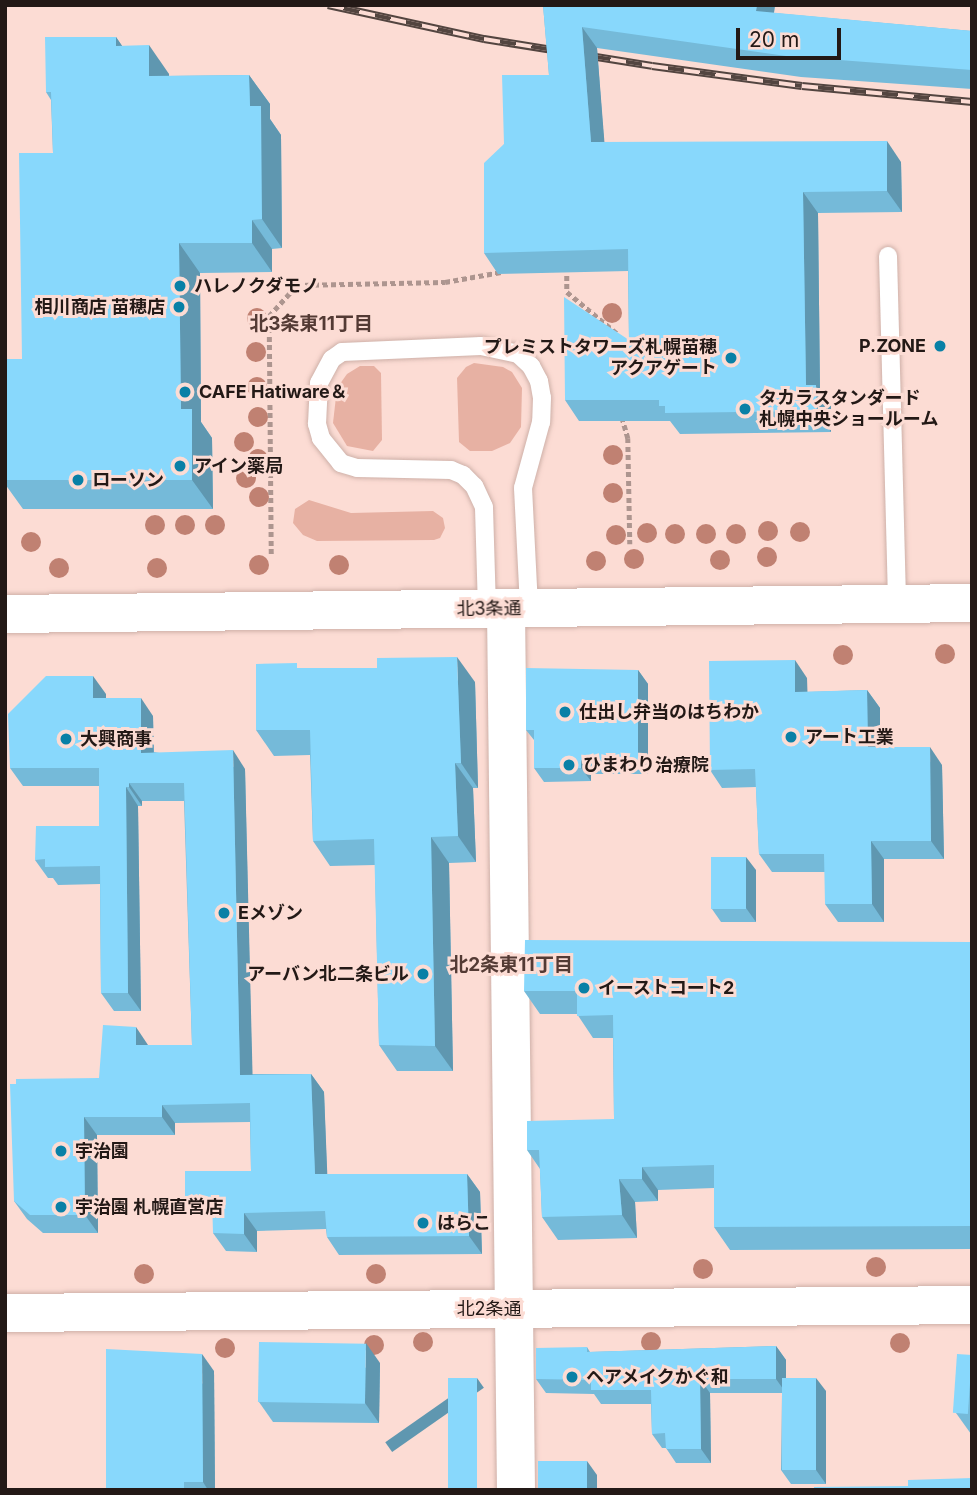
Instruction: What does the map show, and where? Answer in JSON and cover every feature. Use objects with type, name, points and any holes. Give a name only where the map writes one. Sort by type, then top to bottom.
[{"type":"street","name":"北3条通","points":[[5,614],[972,603]]},
{"type":"street","points":[[507,609],[516,1490]]},
{"type":"street","name":"北2条通","points":[[5,1312],[972,1305]]},
{"type":"lane","points":[[888,256],[897,604]]},
{"type":"lane","points":[[481,346],[518,354],[531,366],[539,381],[542,398],[541,422],[523,488],[507,609],[484,507],[474,486],[463,475],[451,470],[357,468],[341,463],[329,452],[317,424],[319,383],[332,359],[342,352],[481,346]]},
{"type":"path","points":[[567,260],[568,292],[620,335],[620,348]]},
{"type":"path","points":[[620,411],[628,438],[630,544]]},
{"type":"shaded area","points":[[474,363],[503,367],[512,372],[522,388],[521,427],[510,443],[492,451],[470,451],[459,442],[457,378],[466,367]]},
{"type":"shaded area","points":[[360,366],[374,366],[381,373],[382,440],[373,451],[347,446],[333,423],[337,388],[347,374]]},
{"type":"shaded area","points":[[309,500],[351,513],[433,511],[443,518],[445,528],[440,538],[434,540],[317,541],[303,535],[293,523],[295,509]]},
{"type":"building","points":[[543,5],[757,5],[756,11],[972,31],[972,70],[786,56],[582,27],[591,142],[887,141],[887,191],[803,192],[806,385],[816,385],[817,411],[665,413],[665,406],[659,406],[659,400],[565,400],[564,297],[629,340],[628,249],[484,253],[484,163],[504,144],[502,75],[549,75]]},
{"type":"building","points":[[45,37],[116,37],[116,46],[149,45],[149,76],[249,75],[250,106],[261,106],[262,219],[252,220],[252,243],[179,243],[181,409],[192,409],[192,480],[5,480],[5,359],[22,359],[19,153],[53,153],[51,92],[46,92]]},
{"type":"building","points":[[457,657],[461,763],[455,763],[458,836],[431,837],[435,1046],[379,1045],[374,839],[313,841],[310,730],[256,730],[256,664],[297,663],[297,668],[377,668],[377,658]]},
{"type":"building","points":[[795,660],[795,692],[867,690],[868,747],[930,747],[931,841],[871,841],[872,904],[825,904],[824,854],[759,854],[755,769],[710,770],[709,661]]},
{"type":"building","points":[[526,668],[638,670],[638,760],[581,760],[581,768],[534,768],[534,730],[526,730]]},
{"type":"building","points":[[46,676],[93,676],[93,698],[141,698],[141,753],[233,750],[240,1075],[311,1074],[315,1174],[467,1174],[469,1236],[327,1237],[325,1211],[244,1213],[244,1234],[213,1233],[212,1198],[185,1198],[185,1171],[251,1171],[250,1103],[162,1105],[162,1117],[84,1117],[85,1215],[30,1215],[14,1201],[10,1084],[16,1084],[16,1079],[99,1078],[103,1025],[136,1027],[136,1045],[192,1045],[184,783],[129,783],[129,787],[126,787],[128,993],[101,993],[100,866],[45,867],[45,859],[35,860],[36,826],[99,826],[99,768],[10,768],[8,714]]},
{"type":"building","points":[[711,857],[746,857],[746,909],[711,909]]},
{"type":"building","points":[[525,940],[972,942],[972,1226],[714,1227],[714,1165],[642,1167],[642,1179],[619,1179],[622,1215],[542,1217],[539,1150],[527,1150],[527,1121],[614,1119],[613,1015],[577,1016],[577,991],[524,991]]},
{"type":"building","points":[[259,1342],[366,1344],[365,1404],[258,1402]]},
{"type":"building","points":[[776,1346],[776,1379],[700,1379],[701,1449],[666,1449],[665,1433],[652,1434],[651,1390],[591,1390],[591,1380],[536,1379],[536,1348],[587,1347],[587,1352]]},
{"type":"building","points":[[106,1349],[202,1354],[203,1482],[184,1482],[184,1490],[106,1490]]},
{"type":"building","points":[[957,1354],[972,1355],[968,1414],[953,1413]]},
{"type":"building","points":[[448,1378],[477,1378],[477,1490],[448,1490]]},
{"type":"building","points":[[782,1378],[816,1378],[816,1470],[782,1470]]},
{"type":"building","points":[[538,1461],[587,1461],[587,1490],[538,1490]]},
{"type":"building","points":[[972,1478],[972,1490],[814,1490],[814,1487],[908,1486],[908,1480]]},
{"type":"railway","points":[[328,5],[484,39],[652,66],[802,86],[972,102]]},
{"type":"place","name":"ハレノクダモノ","points":[[180,286]]},
{"type":"place","name":"相川商店 苗穂店","points":[[179,307]]},
{"type":"place","name":"P.ZONE","points":[[940,346]]},
{"type":"place","name":"プレミストタワーズ札幌苗穂 アクアゲート","points":[[731,358]]},
{"type":"place","name":"CAFE Hatiware＆","points":[[185,392]]},
{"type":"place","name":"タカラスタンダード 札幌中央ショールーム","points":[[745,409]]},
{"type":"place","name":"アイン薬局","points":[[180,466]]},
{"type":"place","name":"ローソン","points":[[78,480]]},
{"type":"place","name":"仕出し弁当のはちわか","points":[[565,712]]},
{"type":"place","name":"アート工業","points":[[791,737]]},
{"type":"place","name":"大興商事","points":[[66,739]]},
{"type":"place","name":"ひまわり治療院","points":[[569,765]]},
{"type":"place","name":"Eメゾン","points":[[224,913]]},
{"type":"place","name":"アーバン北二条ビル","points":[[423,974]]},
{"type":"place","name":"イーストコート2","points":[[584,988]]},
{"type":"place","name":"宇治園","points":[[61,1151]]},
{"type":"place","name":"宇治園 札幌直営店","points":[[61,1207]]},
{"type":"place","name":"はらこ","points":[[423,1223]]},
{"type":"place","name":"ヘアメイクかぐ和","points":[[572,1377]]},
{"type":"district","name":"北3条東11丁目","points":[[311,324]]},
{"type":"district","name":"北2条東11丁目","points":[[511,965]]}]
